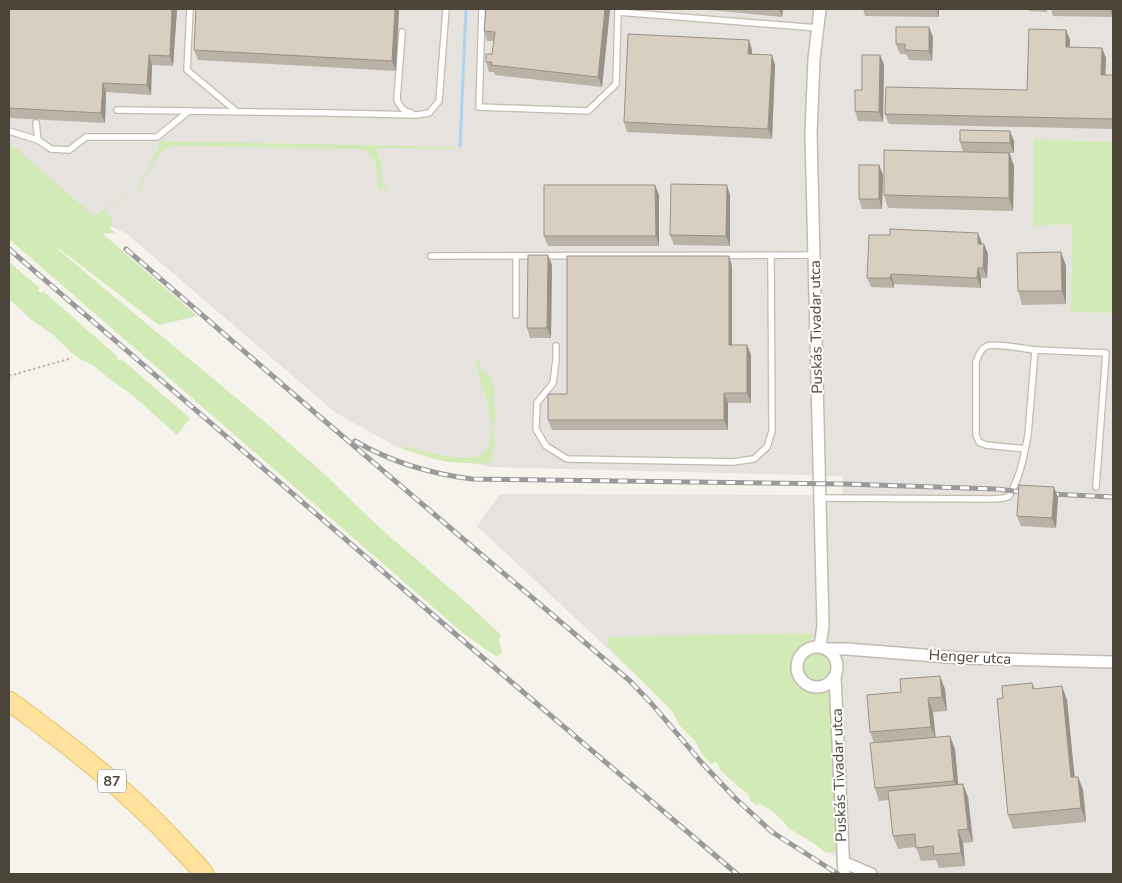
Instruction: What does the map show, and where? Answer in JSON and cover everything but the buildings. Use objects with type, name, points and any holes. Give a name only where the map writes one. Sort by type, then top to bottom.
[{"type":"main road","name":"87","points":[[9,701],[80,754],[126,793],[167,833],[204,874]]},
{"type":"street","name":"Puskás Tivadar utca","points":[[820,9],[814,59],[811,126],[824,648]]},
{"type":"street","name":"Puskás Tivadar utca","points":[[835,676],[826,686],[816,688],[806,685],[799,677],[797,671],[800,655],[810,647],[824,648],[833,654],[836,659],[835,676],[843,868]]},
{"type":"street","name":"Henger utca","points":[[824,648],[960,658],[1113,662]]},
{"type":"street","points":[[843,868],[871,874]]},
{"type":"lane","points":[[190,9],[187,70],[236,111]]},
{"type":"lane","points":[[117,110],[417,115],[429,113],[439,101],[446,9]]},
{"type":"lane","points":[[482,9],[479,107],[588,112],[616,84],[618,12],[818,28]]},
{"type":"lane","points":[[402,32],[397,100],[404,111],[417,115]]},
{"type":"lane","points":[[9,131],[38,140],[51,150],[69,150],[86,137],[157,137],[189,111]]},
{"type":"lane","points":[[36,123],[38,140]]},
{"type":"lane","points":[[556,346],[556,360],[552,383],[537,403],[536,429],[546,446],[567,459],[733,462],[754,459],[767,447],[772,431],[771,255]]},
{"type":"lane","points":[[431,256],[814,255]]},
{"type":"lane","points":[[516,256],[516,315]]},
{"type":"lane","points":[[1026,449],[995,447],[979,442],[976,435],[976,362],[982,350],[987,346],[994,345],[1035,350],[1113,354]]},
{"type":"lane","points":[[820,498],[1004,498],[1009,496],[1013,491],[1026,449],[1035,350]]},
{"type":"lane","points":[[1096,487],[1106,353]]},
{"type":"path","points":[[9,376],[72,358]]},
{"type":"shaded area","points":[[9,9],[1113,9],[1113,142],[1034,139],[1033,226],[1072,224],[1071,312],[1113,313],[1113,874],[862,874],[860,867],[831,854],[794,831],[638,677],[477,526],[500,494],[842,495],[843,476],[490,467],[397,447],[336,413],[126,233],[92,218],[9,148]]},
{"type":"green space","points":[[1034,139],[1113,142],[1113,313],[1071,312],[1072,224],[1033,226]]},
{"type":"green space","points":[[161,141],[455,147],[453,149],[379,148],[377,150],[381,164],[381,179],[387,186],[385,189],[378,189],[374,160],[371,155],[361,149],[177,146],[163,151],[154,162],[140,190],[137,189],[104,211],[114,222],[110,228],[116,234],[102,233],[197,316],[159,325],[57,247],[275,431],[324,474],[379,527],[486,621],[501,635],[499,639],[502,653],[497,657],[464,634],[9,239],[9,142],[94,216],[139,187]]},
{"type":"green space","points":[[9,262],[40,288],[38,291],[41,293],[43,291],[118,357],[117,359],[120,361],[121,359],[190,418],[177,435],[131,394],[93,365],[78,358],[9,299]]},
{"type":"green space","points":[[478,358],[484,374],[490,375],[495,396],[492,398],[497,420],[492,424],[495,444],[491,454],[494,461],[484,464],[449,462],[407,451],[397,446],[463,458],[481,455],[486,450],[491,430],[488,406],[477,369],[476,360]]},
{"type":"green space","points":[[813,634],[809,643],[801,649],[794,662],[794,672],[798,682],[813,691],[830,692],[837,850],[826,853],[788,828],[772,811],[760,804],[757,806],[750,800],[748,794],[721,771],[718,764],[715,762],[711,764],[701,753],[695,741],[679,725],[672,711],[609,646],[607,637]]},
{"type":"green space","points":[[817,652],[823,653],[831,661],[831,673],[823,681],[817,682],[811,681],[803,673],[802,667],[803,661],[811,653]]},
{"type":"waterway","points":[[460,146],[466,9]]},
{"type":"railway","points":[[9,249],[737,874]]},
{"type":"railway","points":[[126,249],[630,681],[702,763],[735,798],[772,832],[838,874]]},
{"type":"railway","points":[[355,441],[383,455],[412,466],[472,479],[844,484],[997,489],[1030,493],[1113,497]]}]
